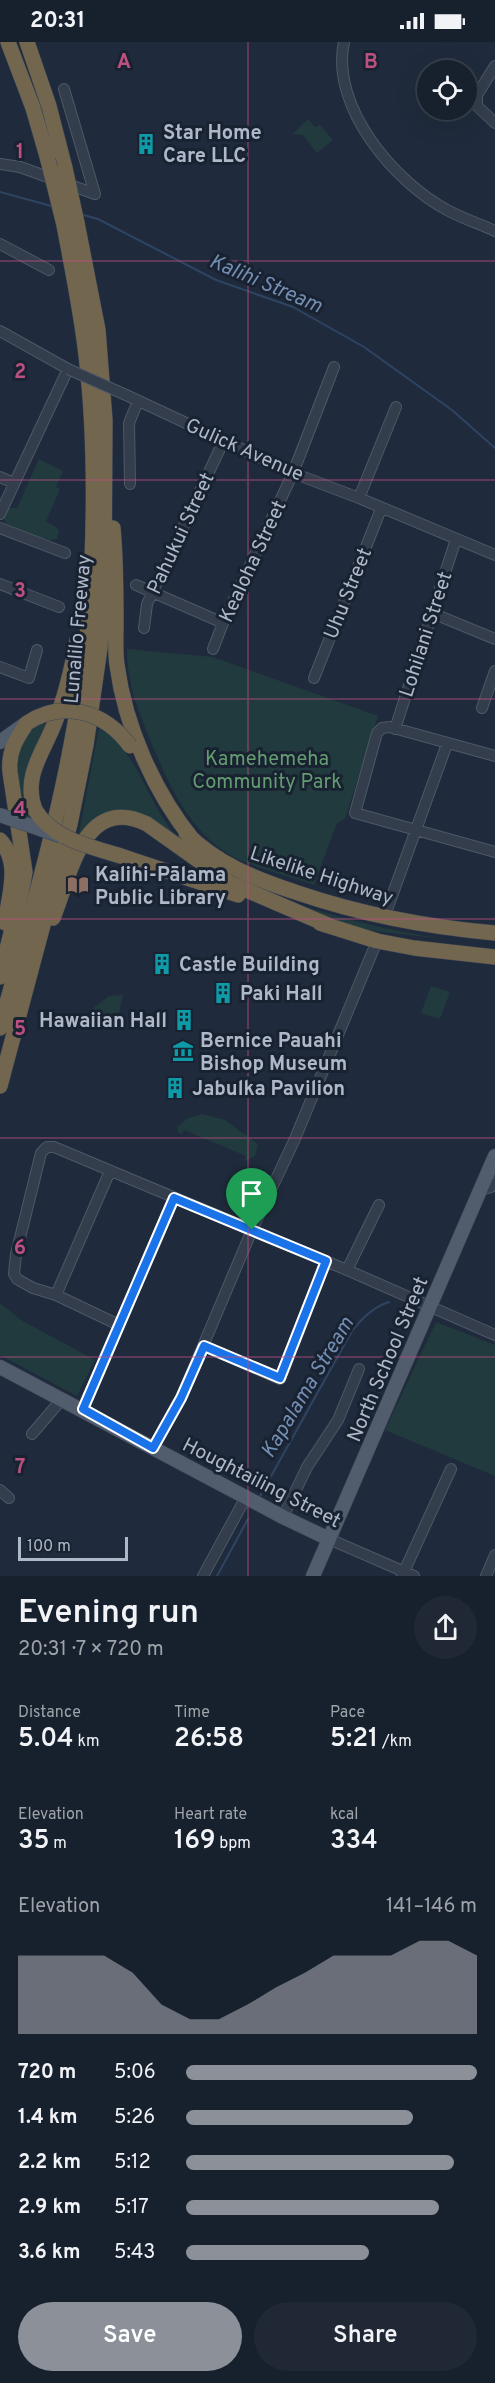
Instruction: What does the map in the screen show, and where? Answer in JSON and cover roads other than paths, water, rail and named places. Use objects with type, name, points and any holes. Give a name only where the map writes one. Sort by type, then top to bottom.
[{"type":"highway","points":[[8,42],[33,108],[48,160],[71,224]]},
{"type":"highway","points":[[27,42],[49,106],[64,168]]},
{"type":"highway","points":[[38,42],[54,97],[64,168]]},
{"type":"highway","name":"Lunalilo Freeway","points":[[0,1028],[55,823],[66,771],[86,643],[91,557],[93,446],[86,355],[64,168]]},
{"type":"highway","name":"Lunalilo Freeway","points":[[0,1086],[70,824],[86,745],[100,648],[104,595],[105,420],[98,330],[71,224]]},
{"type":"highway","points":[[105,420],[116,558],[116,663],[121,689],[133,729],[152,774],[171,810],[193,840]]},
{"type":"highway","points":[[91,557],[81,601],[70,677],[55,723],[30,779],[31,800],[40,819],[63,837],[330,926],[414,948],[495,957]]},
{"type":"highway","name":"Likelike Highway","points":[[27,723],[52,712],[69,710],[86,713],[115,728],[130,746],[177,823],[193,840],[221,862],[240,872],[311,897],[384,918],[495,933]]},
{"type":"highway","points":[[0,977],[24,872],[10,772],[10,756],[12,747],[27,723]]},
{"type":"highway","points":[[31,968],[62,898],[70,868],[85,839],[101,824],[120,818],[139,820],[147,824],[230,883],[330,926]]},
{"type":"highway","points":[[0,840],[8,850],[12,870],[12,887],[0,952]]},
{"type":"main road","name":"Likelike Highway","points":[[0,742],[27,723]]},
{"type":"main road","points":[[0,815],[63,837]]},
{"type":"main road","name":"North School Street","points":[[313,1576],[495,1156]]},
{"type":"main road","name":"Houghtailing Street","points":[[0,1367],[329,1539]]},
{"type":"street","points":[[344,42],[342,68],[346,92],[363,127],[376,146],[397,171],[417,189],[448,210],[495,231]]},
{"type":"street","points":[[495,66],[477,95],[477,106],[495,123]]},
{"type":"street","points":[[0,164],[20,167],[95,194],[64,89]]},
{"type":"street","points":[[0,245],[49,270]]},
{"type":"street","name":"Gulick Avenue","points":[[0,331],[68,369],[292,472],[495,555]]},
{"type":"street","name":"Kealoha Street","points":[[213,649],[292,472],[334,367]]},
{"type":"street","points":[[0,514],[68,369]]},
{"type":"street","points":[[130,484],[129,423],[138,401]]},
{"type":"street","points":[[359,498],[396,407]]},
{"type":"street","name":"Pahukui Street","points":[[144,628],[147,604],[224,440]]},
{"type":"street","points":[[0,477],[14,483]]},
{"type":"street","name":"Uhu Street","points":[[314,678],[381,509]]},
{"type":"street","points":[[0,528],[65,553]]},
{"type":"street","name":"Lohilani Street","points":[[395,729],[456,539]]},
{"type":"street","points":[[0,584],[59,607]]},
{"type":"street","points":[[136,585],[223,623]]},
{"type":"street","points":[[432,613],[495,639]]},
{"type":"street","points":[[0,667],[29,678],[37,650]]},
{"type":"street","points":[[482,708],[495,671]]},
{"type":"street","points":[[495,756],[385,727],[378,731],[355,813],[495,852]]},
{"type":"street","points":[[384,918],[447,744]]},
{"type":"street","points":[[153,1448],[181,1398],[204,1346],[252,1230],[294,1141],[377,940]]},
{"type":"street","points":[[119,1325],[56,1295],[21,1282],[13,1271],[42,1152],[47,1148],[54,1147],[495,1335]]},
{"type":"street","points":[[56,1295],[110,1171]]},
{"type":"street","points":[[481,1190],[495,1183]]},
{"type":"street","points":[[83,1409],[174,1198]]},
{"type":"street","points":[[347,1270],[379,1205]]},
{"type":"street","points":[[204,1346],[280,1378],[326,1261]]},
{"type":"street","points":[[284,1517],[307,1467],[338,1420],[359,1369]]},
{"type":"street","points":[[32,1434],[62,1399]]},
{"type":"street","points":[[407,1575],[451,1469]]},
{"type":"street","points":[[0,1490],[9,1498]]},
{"type":"street","points":[[203,1576],[246,1497]]},
{"type":"street","name":"Houghtailing Street","points":[[329,1539],[407,1575]]},
{"type":"street","points":[[486,1576],[495,1556]]},
{"type":"waterway","name":"Kalihi Stream","points":[[0,192],[55,207]]},
{"type":"waterway","name":"Kalihi Stream","points":[[80,214],[98,219],[216,280],[293,307],[364,347],[452,410],[495,448]]},
{"type":"waterway","name":"Kapalama Stream","points":[[260,1496],[352,1331],[368,1314],[389,1302]]},
{"type":"waterway","name":"Kapalama Stream","points":[[217,1576],[248,1519]]},
{"type":"place","name":"Star Home Care LLC","points":[[146,144]]},
{"type":"place","name":"Kalihi-Pālama Public Library","points":[[78,885]]},
{"type":"place","name":"Castle Building","points":[[162,964]]},
{"type":"place","name":"Paki Hall","points":[[223,993]]},
{"type":"place","name":"Hawaiian Hall","points":[[184,1020]]},
{"type":"place","name":"Bernice Pauahi Bishop Museum","points":[[183,1051]]},
{"type":"place","name":"Jabulka Pavilion","points":[[175,1088]]},
{"type":"park label","name":"Kamehemeha Community Park","points":[[267,770]]}]
